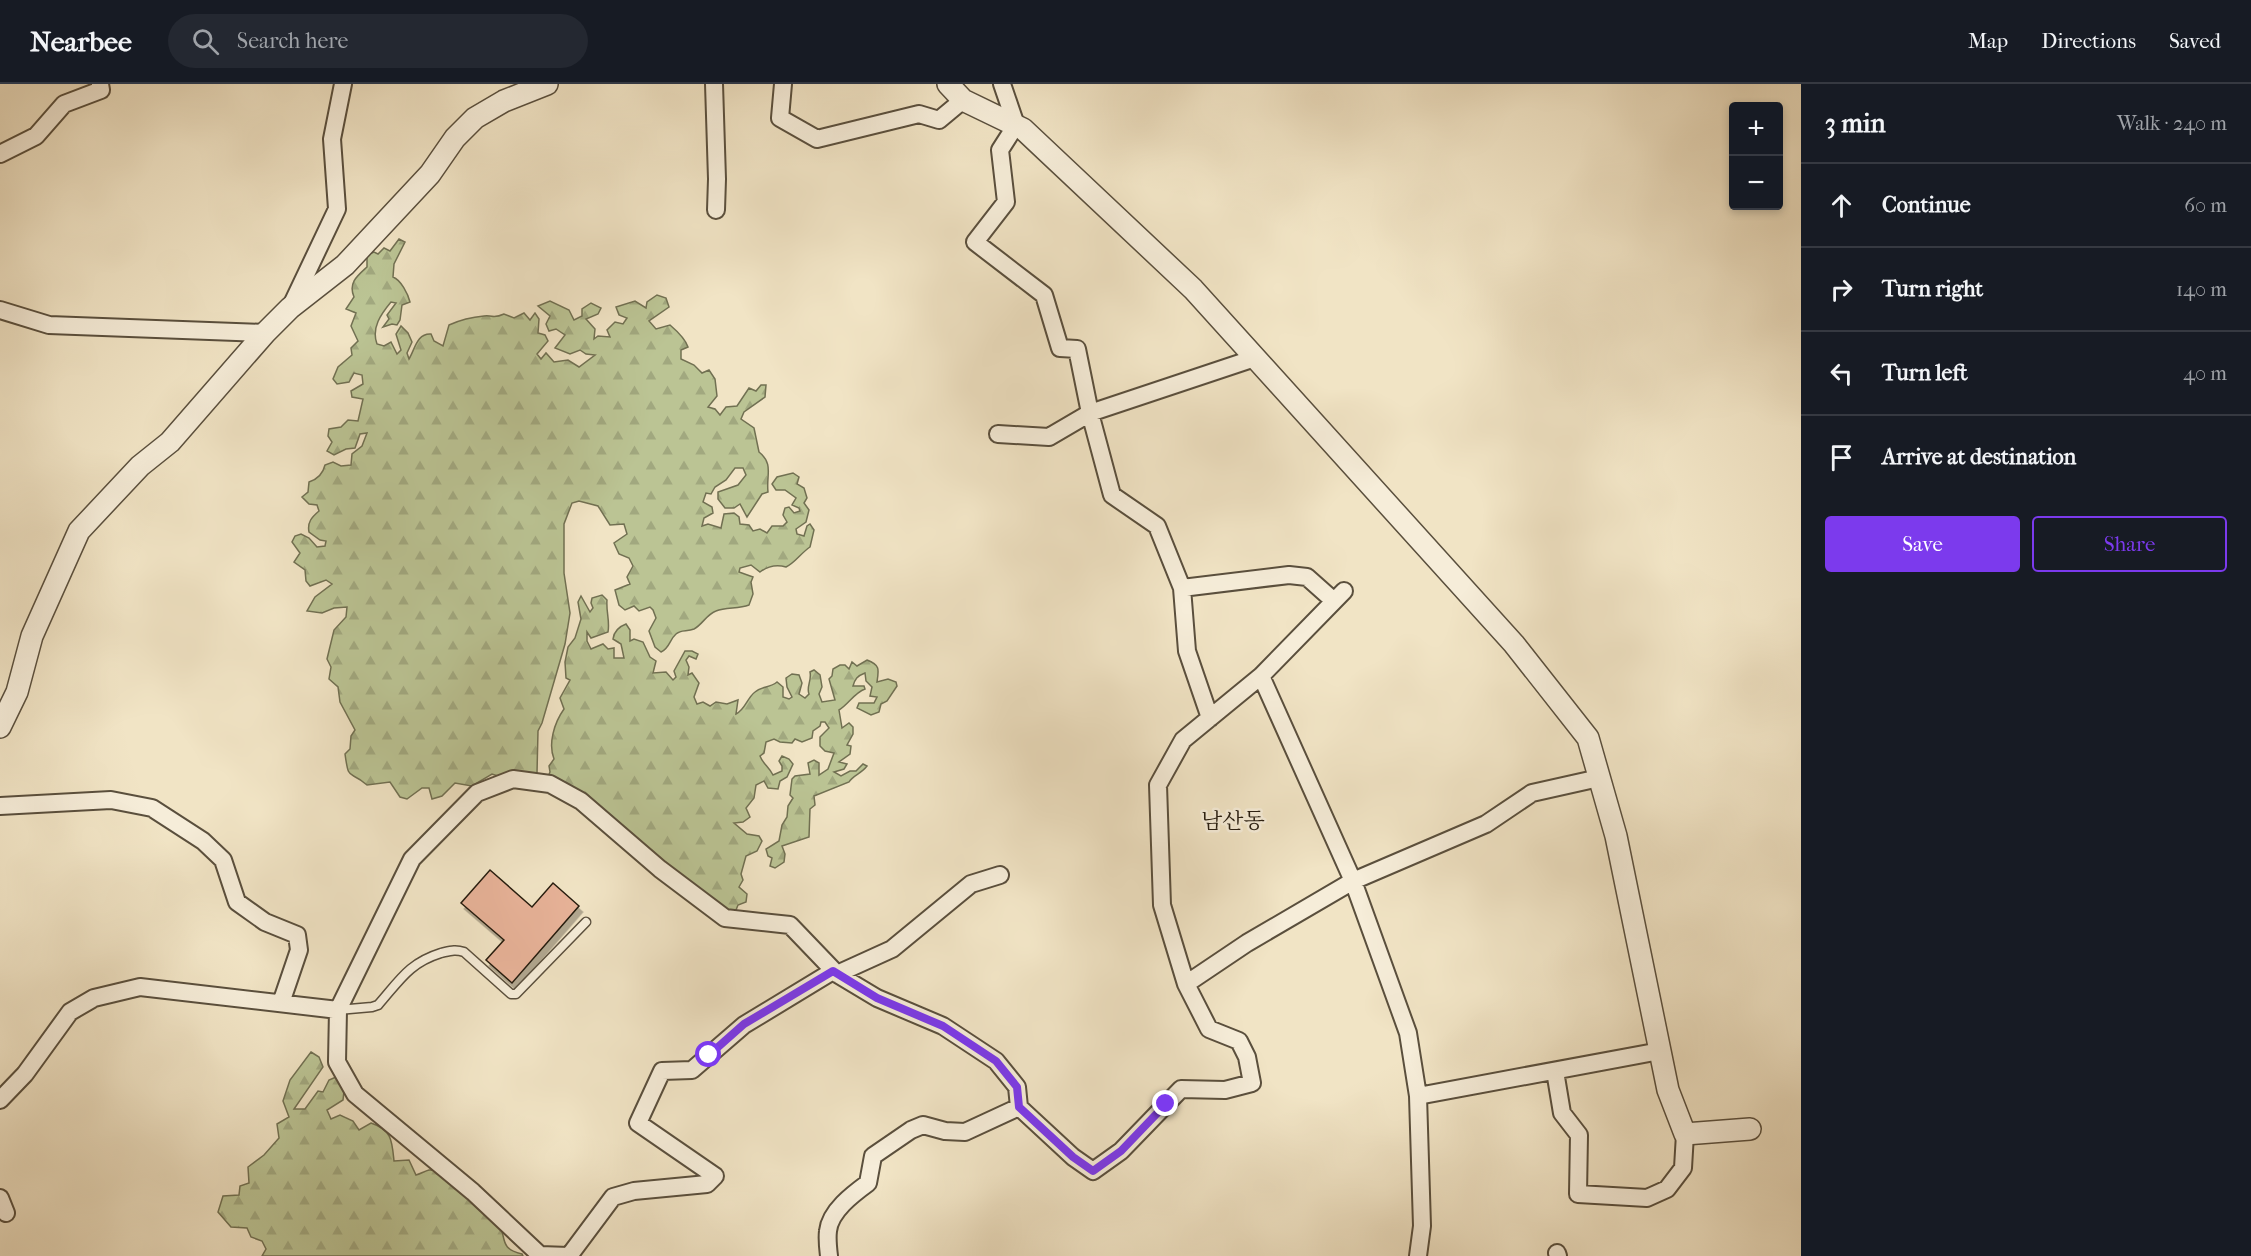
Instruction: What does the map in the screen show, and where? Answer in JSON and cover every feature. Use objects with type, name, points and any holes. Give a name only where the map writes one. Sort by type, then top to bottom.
[{"type":"street","points":[[0,154],[36,136],[64,104],[101,90],[100,84]]},
{"type":"street","points":[[290,308],[337,209],[332,139],[343,84]]},
{"type":"street","points":[[0,727],[17,692],[32,636],[79,531],[140,466],[170,442],[265,333],[290,308],[345,265],[430,174],[455,138],[475,118],[504,100],[547,84]]},
{"type":"street","points":[[714,84],[716,210]]},
{"type":"street","points":[[783,84],[780,117],[817,139],[919,114],[939,120],[963,100]]},
{"type":"street","points":[[948,84],[963,100],[1023,129],[1193,289],[1514,644],[1588,738],[1616,836],[1668,1090],[1685,1134],[1683,1168],[1667,1189],[1647,1198],[1578,1194],[1579,1134],[1562,1113],[1555,1071]]},
{"type":"street","points":[[1002,84],[1016,125]]},
{"type":"street","points":[[1016,125],[999,150],[1006,202],[975,242],[1044,295],[1060,348],[1077,349],[1090,413],[1112,495],[1157,526],[1182,588],[1187,651],[1210,718]]},
{"type":"street","points":[[0,310],[50,325],[265,333]]},
{"type":"street","points":[[998,434],[1049,437],[1090,413],[1255,358]]},
{"type":"street","points":[[837,974],[790,925],[725,918],[660,869],[580,801],[550,784],[513,779],[477,793],[412,859],[338,1010],[337,1062],[355,1094],[473,1192],[540,1255],[569,1256],[613,1197],[634,1191],[707,1184],[715,1176],[638,1123],[663,1071],[692,1070],[744,1024],[833,971],[837,974],[877,998],[943,1026],[996,1061],[1017,1087],[1019,1107],[1073,1157],[1093,1171],[1121,1151],[1181,1089],[1224,1090],[1252,1083],[1247,1057],[1239,1041],[1209,1029],[1186,984],[1162,905],[1158,785],[1183,740],[1261,676],[1339,596],[1307,577],[1289,574],[1182,588]]},
{"type":"street","points":[[1261,676],[1353,881],[1408,1033],[1418,1096],[1422,1226],[1418,1256]]},
{"type":"street","points":[[1186,984],[1247,943],[1353,881],[1486,824],[1532,793],[1599,778]]},
{"type":"street","points":[[0,806],[111,800],[152,808],[203,842],[224,860],[237,902],[265,922],[297,935],[299,950],[281,1003]]},
{"type":"street","points":[[837,974],[892,949],[971,884],[1000,876]]},
{"type":"street","points":[[0,1100],[25,1074],[70,1012],[94,998],[140,987],[338,1010]]},
{"type":"street","points":[[1418,1096],[1660,1051]]},
{"type":"street","points":[[829,1256],[828,1229],[834,1216],[850,1196],[868,1183],[873,1156],[911,1130],[923,1125],[945,1131],[965,1132],[1019,1107]]},
{"type":"street","points":[[1685,1134],[1750,1129]]},
{"type":"lane","points":[[338,1010],[378,1005],[423,958],[456,949],[464,952],[511,994],[516,994],[585,922]]},
{"type":"green space","points":[[399,239],[405,242],[394,264],[393,277],[406,291],[410,302],[402,305],[397,325],[383,327],[389,319],[387,315],[396,303],[391,302],[378,322],[375,338],[377,344],[384,346],[391,342],[397,354],[401,350],[396,334],[401,326],[408,333],[412,342],[407,353],[409,359],[419,339],[426,334],[431,334],[434,341],[443,346],[449,325],[457,322],[475,317],[495,317],[504,314],[514,318],[524,313],[530,320],[535,313],[539,319],[538,333],[545,335],[548,341],[537,354],[541,359],[546,353],[554,362],[568,360],[579,367],[595,355],[586,354],[580,350],[570,354],[555,348],[565,335],[556,329],[549,331],[546,324],[550,316],[538,306],[550,301],[569,310],[574,320],[582,316],[582,309],[591,303],[601,308],[598,314],[586,319],[595,329],[594,339],[598,336],[610,337],[607,330],[615,322],[623,324],[627,318],[619,315],[616,307],[635,301],[646,308],[647,302],[657,295],[666,298],[669,307],[649,321],[656,329],[670,325],[683,338],[688,347],[681,350],[681,359],[694,365],[702,373],[709,370],[715,379],[717,396],[708,407],[715,409],[720,415],[726,407],[737,406],[749,388],[756,391],[761,385],[766,385],[765,397],[744,412],[741,419],[754,428],[759,452],[764,456],[768,465],[768,492],[762,494],[747,517],[740,504],[734,508],[725,508],[718,499],[718,492],[738,485],[746,475],[743,468],[735,468],[726,480],[715,487],[711,494],[706,493],[703,502],[712,507],[713,513],[704,518],[702,526],[708,524],[721,528],[724,514],[734,513],[739,517],[740,524],[749,525],[753,531],[760,529],[767,533],[772,526],[783,526],[787,522],[783,515],[785,508],[789,507],[794,513],[800,511],[792,505],[796,498],[785,490],[776,490],[772,484],[777,477],[793,473],[799,477],[797,484],[804,488],[807,498],[804,503],[809,510],[806,522],[796,529],[797,534],[804,536],[810,524],[814,530],[810,547],[786,567],[772,566],[760,572],[751,565],[740,568],[739,572],[753,577],[751,582],[753,594],[749,605],[713,612],[694,629],[678,632],[661,652],[655,647],[649,631],[656,618],[653,610],[650,607],[639,611],[634,606],[625,610],[619,605],[615,590],[630,584],[627,577],[633,566],[629,558],[619,554],[614,543],[627,534],[624,524],[610,525],[598,506],[579,501],[572,503],[564,524],[564,573],[570,613],[565,644],[538,731],[537,773],[504,778],[492,774],[472,786],[455,783],[442,796],[432,799],[429,788],[422,788],[407,799],[400,797],[390,782],[367,785],[349,772],[345,754],[350,749],[351,736],[355,730],[340,702],[338,687],[329,679],[331,667],[327,659],[334,630],[346,617],[347,607],[334,608],[322,613],[307,611],[315,597],[332,584],[326,580],[310,586],[306,581],[305,570],[294,562],[300,553],[292,542],[295,536],[301,534],[309,538],[317,547],[325,546],[326,541],[320,540],[309,532],[311,520],[319,511],[317,505],[309,504],[302,497],[308,492],[309,482],[320,476],[325,465],[333,462],[341,466],[351,465],[352,454],[362,446],[367,433],[360,434],[355,448],[346,449],[334,455],[327,451],[332,442],[328,436],[329,429],[341,427],[348,420],[358,421],[363,399],[352,397],[351,391],[363,384],[362,375],[354,373],[349,382],[337,384],[333,379],[338,367],[352,355],[351,348],[358,341],[351,326],[356,313],[346,309],[354,297],[353,284],[367,267],[367,255],[374,252],[378,254],[384,248],[390,251]]},
{"type":"green space","points":[[602,595],[607,600],[608,632],[591,638],[587,632],[587,641],[591,649],[603,644],[608,649],[614,648],[614,658],[624,658],[621,644],[613,639],[617,630],[626,624],[630,630],[630,641],[634,639],[643,642],[650,657],[656,661],[653,673],[666,672],[673,680],[676,677],[674,671],[685,651],[698,654],[696,659],[689,656],[686,660],[689,667],[688,675],[692,673],[699,683],[694,697],[697,704],[703,702],[710,706],[716,702],[727,704],[738,700],[736,714],[742,710],[755,692],[777,682],[783,687],[783,697],[789,699],[792,697],[786,678],[792,674],[799,675],[802,683],[799,694],[805,698],[809,694],[810,672],[814,670],[820,675],[822,687],[819,694],[822,702],[835,700],[829,679],[833,669],[845,665],[849,669],[852,662],[857,666],[867,660],[878,668],[877,682],[888,679],[896,682],[897,686],[887,701],[881,704],[879,712],[871,715],[857,708],[859,703],[874,703],[877,697],[870,696],[872,687],[866,681],[865,673],[856,680],[853,686],[864,686],[865,689],[839,710],[842,728],[849,723],[853,727],[853,734],[847,745],[851,746],[850,754],[839,762],[847,764],[844,769],[834,772],[841,776],[850,771],[856,771],[863,764],[867,766],[849,782],[814,796],[815,805],[810,809],[809,837],[782,846],[785,854],[784,862],[775,868],[770,866],[772,858],[768,856],[766,849],[779,841],[788,806],[793,798],[790,795],[792,779],[795,776],[810,774],[808,763],[814,760],[819,763],[819,775],[828,769],[834,753],[825,751],[820,746],[820,737],[829,728],[825,722],[821,722],[820,726],[813,731],[812,738],[802,742],[795,739],[792,743],[780,742],[774,739],[766,742],[764,753],[760,756],[773,775],[782,771],[779,761],[782,756],[793,764],[787,777],[780,781],[778,789],[768,788],[764,781],[756,785],[754,798],[746,808],[750,817],[743,822],[734,823],[747,834],[759,836],[762,841],[757,851],[746,856],[741,874],[743,880],[739,887],[747,894],[746,902],[738,905],[736,910],[728,913],[548,777],[549,766],[554,759],[553,734],[564,709],[560,698],[570,680],[566,678],[565,662],[568,647],[575,638],[581,619],[578,602],[581,596],[590,612],[593,608],[592,598]]},
{"type":"green space","points":[[311,1052],[319,1057],[323,1067],[294,1109],[305,1109],[318,1091],[323,1092],[329,1080],[336,1077],[344,1091],[343,1100],[327,1110],[331,1119],[340,1115],[353,1121],[359,1130],[371,1123],[383,1129],[390,1137],[394,1161],[409,1160],[416,1175],[429,1170],[449,1178],[476,1207],[496,1220],[506,1245],[523,1256],[262,1256],[266,1249],[262,1241],[251,1237],[247,1228],[231,1227],[218,1212],[223,1196],[239,1195],[240,1186],[249,1183],[248,1167],[264,1155],[279,1138],[277,1124],[289,1117],[283,1101],[290,1080]]},
{"type":"building","points":[[490,870],[532,907],[553,883],[579,906],[512,983],[486,960],[504,940],[461,903]]},
{"type":"district","name":"남산동","points":[[1233,820]]},
{"type":"route","points":[[709,1055],[744,1024],[833,971],[877,998],[943,1026],[996,1061],[1017,1087],[1019,1107],[1073,1157],[1093,1171],[1121,1151],[1166,1104]]}]
